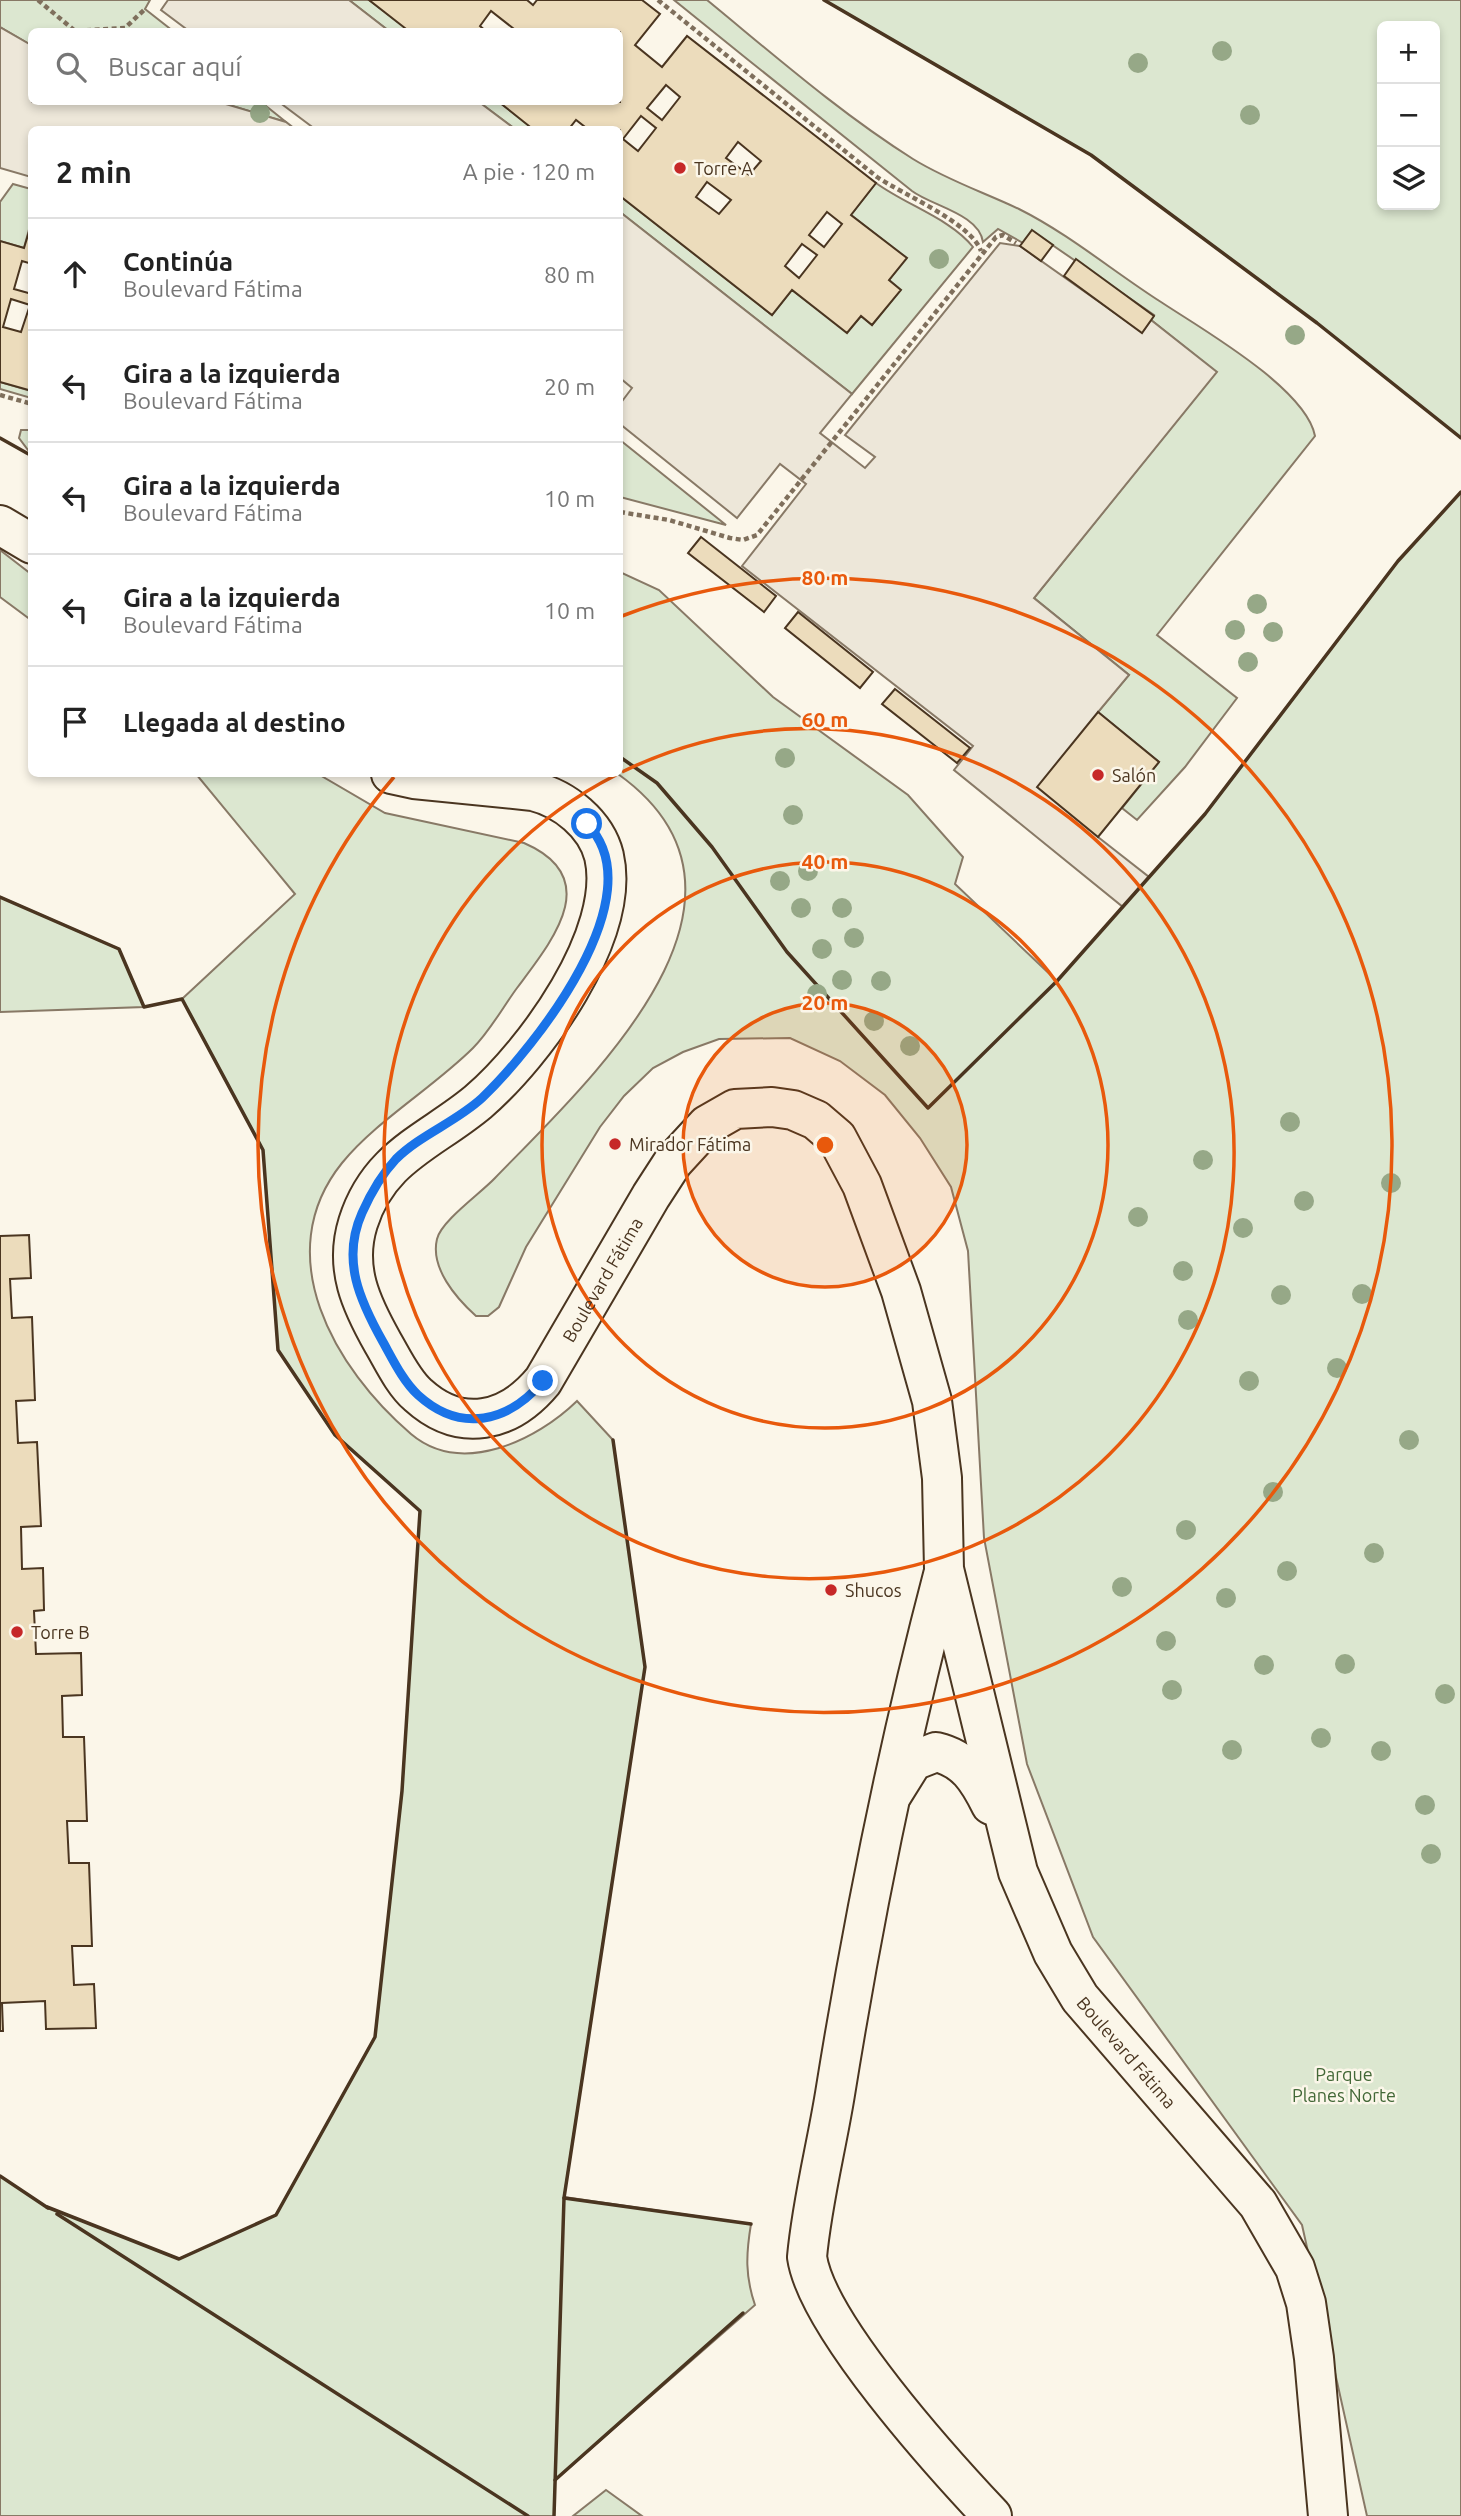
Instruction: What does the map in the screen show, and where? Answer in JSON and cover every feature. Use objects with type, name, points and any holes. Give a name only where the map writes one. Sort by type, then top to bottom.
[{"type":"street","points":[[0,525],[28,542]]},
{"type":"street","name":"Boulevard Fátima","points":[[409,777],[533,791],[550,796],[577,815],[595,834],[602,848],[606,879],[604,911],[597,937],[583,966],[556,1008],[510,1068],[481,1099],[395,1160],[369,1198],[358,1223],[352,1257],[359,1299],[410,1385],[425,1400],[467,1418],[492,1418],[518,1406],[543,1381],[625,1238],[673,1162],[707,1125],[735,1109],[772,1107],[793,1110],[816,1120],[830,1132],[851,1160],[901,1291],[932,1401],[942,1478],[944,1569],[1009,1842],[1035,1916],[1080,1998],[1258,2204],[1296,2268],[1306,2303],[1314,2358],[1328,2516]]},
{"type":"street","name":"Boulevard Fátima","points":[[944,1569],[915,1680],[851,1993],[810,2232],[810,2273],[827,2312],[856,2352],[992,2516]]},
{"type":"street","points":[[890,1800],[913,1761],[928,1753],[951,1756],[976,1777],[1009,1842]]},
{"type":"path","points":[[38,0],[71,28]]},
{"type":"path","points":[[658,0],[877,177],[960,225],[975,239],[981,251]]},
{"type":"path","points":[[125,28],[145,9]]},
{"type":"path","points":[[623,512],[669,520],[730,538],[743,540],[757,535],[996,237],[1003,235],[1016,243]]},
{"type":"path","points":[[0,395],[28,403]]},
{"type":"green space","points":[[0,0],[150,0],[145,9],[169,28],[28,28],[28,43],[0,27]]},
{"type":"green space","points":[[349,0],[369,0],[406,28],[385,28]]},
{"type":"green space","points":[[674,0],[707,0],[808,83],[913,159],[952,180],[1019,209],[1074,242],[1273,379],[1293,398],[1307,418],[1315,436],[1157,635],[1237,698],[1185,767],[1137,820],[1122,808],[1159,762],[1098,712],[1129,675],[1034,598],[1216,372],[1151,320],[1154,315],[1032,231],[1023,243],[998,229],[983,242],[980,232],[973,224],[912,191]]},
{"type":"green space","points":[[824,0],[1461,0],[1461,438],[1317,323],[1091,155]]},
{"type":"green space","points":[[229,105],[265,105],[286,122]]},
{"type":"green space","points":[[483,105],[503,105],[530,126],[511,126]]},
{"type":"green space","points":[[876,183],[941,220],[973,247],[852,394],[623,214],[623,198],[772,315],[792,290],[847,332],[861,316],[872,325],[900,290],[889,280],[906,258],[851,215]]},
{"type":"green space","points":[[13,184],[28,188],[28,233],[24,248],[0,241],[0,202]]},
{"type":"green space","points":[[0,382],[28,390],[28,397],[0,389]]},
{"type":"green space","points":[[21,430],[28,430],[28,450],[19,438]]},
{"type":"green space","points":[[623,442],[726,525],[623,498]]},
{"type":"green space","name":"Parque Planes Norte","points":[[1461,492],[1461,2516],[1367,2516],[1302,2225],[1093,1937],[1027,1764],[984,1538],[968,1251],[951,1187],[920,1138],[885,1095],[840,1061],[790,1038],[719,1039],[683,1052],[653,1068],[624,1096],[600,1127],[526,1247],[499,1307],[488,1316],[476,1316],[460,1300],[446,1282],[437,1261],[436,1250],[437,1239],[446,1224],[535,1138],[621,1040],[657,985],[680,930],[685,875],[666,823],[621,777],[623,573],[659,590],[773,697],[908,795],[963,857],[955,884],[1057,981],[1205,814],[1398,561]]},
{"type":"green space","points":[[0,550],[28,572],[28,618],[0,597]]},
{"type":"green space","points":[[198,777],[323,777],[385,813],[524,843],[548,857],[562,874],[567,892],[564,911],[556,931],[485,1034],[458,1062],[371,1133],[342,1163],[321,1198],[311,1235],[311,1272],[320,1309],[336,1344],[358,1377],[383,1407],[411,1434],[431,1447],[475,1453],[498,1448],[541,1429],[577,1401],[613,1440],[645,1667],[564,2197],[751,2224],[747,2265],[755,2305],[555,2480],[554,2516],[0,2516],[0,2176],[47,2207],[179,2259],[276,2215],[375,2037],[402,1791],[420,1511],[335,1435],[278,1350],[263,1150],[182,999],[295,894]]},
{"type":"green space","points":[[0,897],[119,949],[144,1007],[0,1012]]},
{"type":"green space","points":[[606,2490],[642,2516],[573,2516]]},
{"type":"shaded area","points":[[168,0],[349,0],[385,28],[185,28],[161,10]]},
{"type":"shaded area","points":[[0,27],[28,43],[28,105],[229,105],[286,122],[291,126],[28,126],[28,176],[0,168]]},
{"type":"shaded area","points":[[283,105],[483,105],[511,126],[311,126]]},
{"type":"shaded area","points":[[623,214],[852,394],[820,433],[865,468],[875,457],[845,435],[1000,243],[1020,246],[1142,332],[1151,320],[1217,372],[1034,598],[1129,675],[1098,712],[1098,837],[1149,877],[1123,907],[954,770],[973,746],[742,566],[806,484],[780,464],[737,518],[623,426],[623,400],[632,388],[623,380]]},
{"type":"building","name":"Torre A","points":[[369,0],[527,0],[533,5],[537,0],[642,0],[660,14],[635,45],[662,67],[687,36],[876,183],[851,215],[907,258],[889,280],[901,290],[872,325],[861,316],[847,333],[792,290],[772,315],[623,198],[623,139],[623,126],[584,126],[576,120],[571,126],[529,126],[503,105],[623,105],[623,28],[513,28],[491,11],[480,26],[482,28],[405,28]],"holes":[[[666,85],[680,97],[662,120],[647,108]],[[641,116],[656,128],[638,151],[623,139]],[[738,142],[761,161],[749,175],[726,158]],[[707,182],[731,200],[719,214],[696,197]],[[827,212],[842,224],[824,247],[809,235]],[[802,244],[817,255],[799,278],[785,266]]]},
{"type":"building","points":[[1032,230],[1053,245],[1041,261],[1020,246]]},
{"type":"building","points":[[28,235],[28,263],[22,261],[14,289],[28,293],[28,304],[11,299],[3,327],[21,332],[28,311],[28,390],[0,382],[0,241],[24,248]]},
{"type":"building","points":[[1076,259],[1154,316],[1142,333],[1064,276]]},
{"type":"building","points":[[701,537],[776,596],[764,612],[688,553]]},
{"type":"building","points":[[798,612],[873,672],[860,688],[785,628]]},
{"type":"building","points":[[895,689],[970,748],[957,763],[882,704]]},
{"type":"building","name":"Salón","points":[[1098,712],[1159,762],[1098,837],[1037,787]]},
{"type":"building","name":"Torre B","points":[[29,1235],[31,1278],[10,1279],[12,1318],[32,1317],[35,1400],[16,1401],[18,1443],[37,1442],[41,1526],[21,1527],[22,1569],[43,1568],[44,1610],[34,1611],[36,1654],[81,1653],[82,1695],[62,1696],[63,1737],[84,1737],[87,1821],[67,1821],[69,1863],[89,1863],[92,1946],[72,1946],[74,1985],[94,1984],[96,2028],[46,2029],[45,2001],[2,2003],[3,2031],[0,2031],[0,1236]]},
{"type":"wall","points":[[824,0],[1091,155],[1317,323],[1461,438]]},
{"type":"wall","points":[[0,438],[28,454]]},
{"type":"wall","points":[[623,759],[657,783],[712,847],[787,952],[928,1108],[1057,981],[1205,814],[1398,561],[1461,492]]},
{"type":"wall","points":[[0,897],[119,949],[144,1007],[182,999],[263,1150],[278,1350],[335,1435],[420,1511],[402,1791],[375,2037],[276,2215],[179,2259],[47,2207]]},
{"type":"wall","points":[[554,2516],[564,2198],[645,1667],[613,1440]]},
{"type":"wall","points":[[0,2176],[48,2208]]},
{"type":"wall","points":[[564,2198],[751,2224]]},
{"type":"wall","points":[[57,2214],[528,2516]]},
{"type":"wall","points":[[555,2480],[743,2313]]},
{"type":"place","name":"Torre A","points":[[680,168]]},
{"type":"place","name":"Salón","points":[[1098,775]]},
{"type":"place","name":"Mirador Fátima","points":[[615,1144]]},
{"type":"place","name":"Shucos","points":[[831,1590]]},
{"type":"place","name":"Torre B","points":[[17,1632]]},
{"type":"route","points":[[543,1381],[518,1406],[492,1418],[467,1418],[425,1400],[410,1385],[365,1311],[355,1283],[352,1257],[363,1211],[395,1160],[419,1142],[437,1133],[481,1099],[524,1051],[562,999],[590,953],[604,911],[606,879],[602,848],[587,824]]}]
